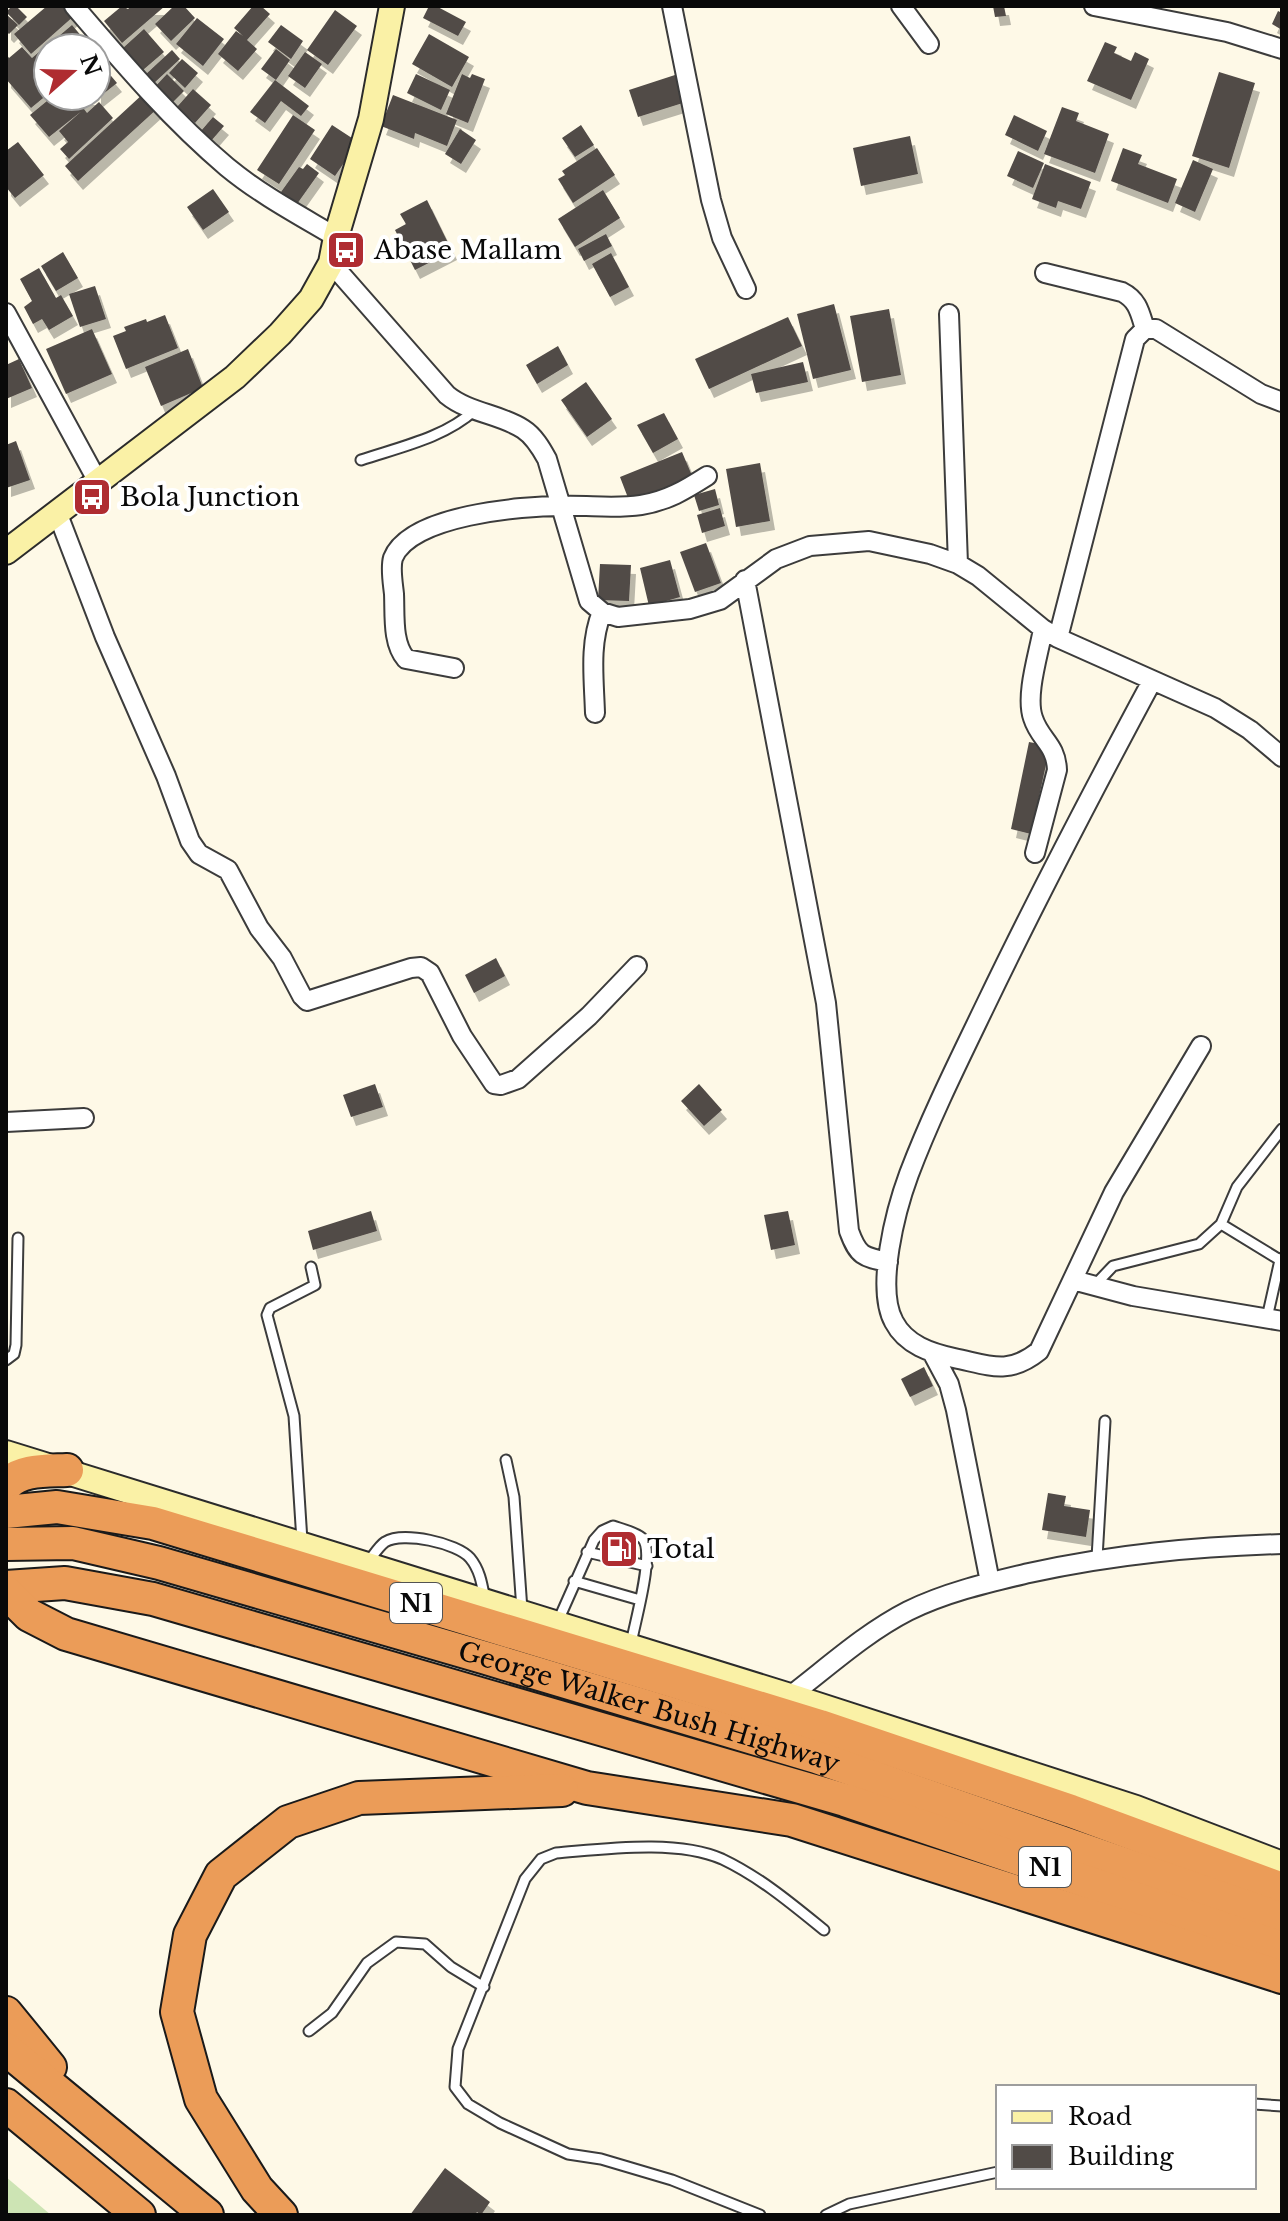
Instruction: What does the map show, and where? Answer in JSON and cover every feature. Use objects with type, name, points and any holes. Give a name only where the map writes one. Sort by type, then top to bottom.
[{"type":"highway","points":[[6,1485],[9,1480],[32,1471],[67,1470]]},
{"type":"highway","name":"N1","points":[[6,1512],[57,1507],[153,1523],[818,1742],[1071,1811],[1282,1889]]},
{"type":"highway","name":"George Walker Bush Highway","points":[[6,1544],[73,1543],[159,1563],[818,1742],[1282,1919]]},
{"type":"highway","name":"George Walker Bush Highway","points":[[6,1590],[65,1583],[153,1599],[806,1789],[1282,1948]]},
{"type":"highway","points":[[6,1590],[29,1615],[66,1634],[587,1788],[792,1820],[1282,1977]]},
{"type":"highway","points":[[281,2215],[257,2189],[201,2099],[177,2012],[190,1935],[221,1875],[288,1822],[359,1798],[587,1788]]},
{"type":"highway","points":[[6,2013],[94,2123]]},
{"type":"highway","points":[[6,2049],[207,2215]]},
{"type":"highway","points":[[6,2105],[139,2215]]},
{"type":"street","points":[[74,6],[143,87],[228,167],[270,198],[336,237]]},
{"type":"street","points":[[6,552],[235,377],[311,299],[331,263],[371,119],[392,6]]},
{"type":"street","points":[[672,6],[711,200],[722,238],[746,289]]},
{"type":"street","points":[[901,6],[929,44]]},
{"type":"street","points":[[1094,6],[1227,32],[1282,49]]},
{"type":"street","points":[[331,263],[447,395],[458,404],[523,429],[537,442],[547,459],[589,601],[602,612],[618,617],[690,609],[720,600],[776,559],[810,546],[869,541],[885,544],[958,564],[1051,633],[1215,708],[1250,730],[1282,757]]},
{"type":"street","points":[[1045,273],[1131,296],[1138,306],[1145,329]]},
{"type":"street","points":[[6,313],[97,480]]},
{"type":"street","points":[[949,314],[958,564]]},
{"type":"street","points":[[1035,853],[1057,770],[1056,756],[1033,718],[1030,700],[1135,339],[1145,329],[1156,329],[1261,394],[1282,402]]},
{"type":"street","points":[[454,668],[412,661],[401,654],[395,629],[392,560],[401,545],[415,535],[461,517],[561,506],[608,508],[643,505],[674,497],[707,476]]},
{"type":"street","points":[[57,512],[190,841],[199,854],[228,870],[259,928],[282,958],[307,1001],[421,967],[430,973],[462,1036],[494,1084],[501,1085],[518,1079],[553,1050],[637,966]]},
{"type":"street","points":[[745,580],[826,1003],[849,1231],[855,1249],[866,1258],[888,1262]]},
{"type":"street","points":[[595,713],[593,648],[595,630],[602,612]]},
{"type":"street","points":[[1152,681],[1053,865],[939,1102],[908,1177],[888,1262],[887,1299],[893,1322],[909,1341],[933,1354],[1005,1368],[1024,1363],[1039,1351],[1114,1192],[1201,1046]]},
{"type":"street","points":[[6,1122],[84,1118]]},
{"type":"street","points":[[1073,1280],[1092,1287],[1274,1320]]},
{"type":"street","points":[[933,1354],[949,1384],[956,1410],[990,1582]]},
{"type":"street","name":"George Walker Bush Highway","points":[[6,1453],[790,1696],[1136,1808],[1282,1864]]},
{"type":"street","points":[[790,1696],[865,1638],[906,1613],[949,1593],[1097,1558],[1198,1547],[1282,1544]]},
{"type":"lane","points":[[361,460],[433,436],[455,426],[475,410]]},
{"type":"lane","points":[[1092,1287],[1113,1266],[1199,1244],[1221,1224],[1237,1187],[1282,1129]]},
{"type":"lane","points":[[1221,1224],[1281,1259],[1274,1320]]},
{"type":"lane","points":[[6,1360],[14,1354],[16,1345],[18,1238]]},
{"type":"lane","points":[[302,1544],[294,1416],[267,1315],[270,1308],[315,1285],[311,1267]]},
{"type":"lane","points":[[1097,1558],[1105,1421]]},
{"type":"lane","points":[[506,1460],[514,1497],[522,1613]]},
{"type":"lane","points":[[557,1624],[587,1552],[602,1531],[613,1526],[643,1539],[647,1546],[647,1566],[630,1646]]},
{"type":"lane","points":[[366,1564],[383,1543],[398,1538],[437,1541],[468,1555],[480,1573],[486,1602]]},
{"type":"lane","points":[[587,1552],[647,1566]]},
{"type":"lane","points":[[574,1581],[640,1600]]},
{"type":"lane","points":[[760,2215],[672,2180],[601,2159],[568,2154],[500,2123],[468,2104],[455,2087],[458,2049],[525,1879],[541,1859],[556,1853],[667,1847],[720,1858],[776,1891],[824,1930]]},
{"type":"lane","points":[[309,2031],[332,2013],[367,1963],[396,1942],[425,1944],[451,1967],[484,1987]]},
{"type":"lane","points":[[1256,2104],[1282,2106]]},
{"type":"lane","points":[[826,2215],[860,2201],[996,2172]]},
{"type":"green space","points":[[6,2177],[51,2215],[6,2215]]},
{"type":"building","points":[[12,6],[27,17],[19,25],[6,12]]},
{"type":"building","points":[[47,6],[68,6],[75,15],[56,32],[32,32],[31,54],[14,34]]},
{"type":"building","points":[[122,6],[128,9],[131,6],[165,6],[122,43],[104,21]]},
{"type":"building","points":[[174,6],[184,6],[195,18],[171,41],[155,24]]},
{"type":"building","points":[[253,6],[261,6],[270,14],[247,40],[257,49],[238,71],[218,54],[236,31],[243,36],[234,28]]},
{"type":"building","points":[[429,6],[436,6],[466,22],[458,36],[423,18]]},
{"type":"building","points":[[993,6],[1004,6],[1006,16],[995,17]]},
{"type":"building","points":[[335,10],[357,26],[328,65],[307,50]]},
{"type":"building","points":[[1278,11],[1282,13],[1282,30],[1272,24]]},
{"type":"building","points":[[6,14],[18,25],[9,34],[6,31]]},
{"type":"building","points":[[197,18],[224,39],[203,66],[176,44]]},
{"type":"building","points":[[72,25],[78,32],[64,32]]},
{"type":"building","points":[[281,25],[303,41],[291,59],[268,42]]},
{"type":"building","points":[[144,29],[164,52],[143,70],[123,48]]},
{"type":"building","points":[[429,34],[469,57],[452,87],[412,64]]},
{"type":"building","points":[[1105,42],[1117,47],[1114,53],[1131,61],[1135,52],[1149,59],[1131,100],[1087,81]]},
{"type":"building","points":[[22,47],[32,58],[31,108],[6,79],[6,54],[9,58]]},
{"type":"building","points":[[276,49],[290,60],[276,80],[261,69]]},
{"type":"building","points":[[172,50],[180,59],[153,84],[145,75]]},
{"type":"building","points":[[305,52],[322,64],[305,88],[288,76]]},
{"type":"building","points":[[182,59],[198,73],[185,88],[169,73]]},
{"type":"building","points":[[1219,72],[1255,83],[1229,168],[1192,156]]},
{"type":"building","points":[[167,74],[184,91],[169,106],[152,90]]},
{"type":"building","points":[[416,74],[450,90],[441,110],[407,93]]},
{"type":"building","points":[[462,74],[485,79],[468,123],[446,114]]},
{"type":"building","points":[[678,74],[686,102],[638,117],[629,90]]},
{"type":"building","points":[[275,80],[309,106],[301,116],[281,101],[265,123],[250,112]]},
{"type":"building","points":[[193,89],[211,105],[195,123],[177,107]]},
{"type":"building","points":[[144,93],[158,108],[78,181],[65,166]]},
{"type":"building","points":[[393,95],[457,120],[447,146],[415,133],[414,139],[381,126]]},
{"type":"building","points":[[1062,107],[1079,113],[1076,121],[1109,134],[1095,173],[1044,154]]},
{"type":"building","points":[[34,112],[80,112],[49,137],[30,115]]},
{"type":"building","points":[[81,112],[108,112],[113,118],[69,159],[60,149],[68,142],[59,131]]},
{"type":"building","points":[[293,115],[315,130],[279,184],[257,170]]},
{"type":"building","points":[[1014,115],[1047,131],[1038,151],[1005,135]]},
{"type":"building","points":[[213,117],[224,126],[211,141],[200,132]]},
{"type":"building","points":[[332,125],[358,142],[335,176],[310,159]]},
{"type":"building","points":[[581,125],[594,145],[575,157],[562,138]]},
{"type":"building","points":[[460,129],[476,140],[461,164],[445,154]]},
{"type":"building","points":[[910,136],[918,174],[861,186],[853,148]]},
{"type":"building","points":[[18,142],[44,175],[15,198],[6,187],[6,151]]},
{"type":"building","points":[[597,148],[615,175],[573,203],[558,179],[565,175],[562,171]]},
{"type":"building","points":[[1123,148],[1142,155],[1138,164],[1177,179],[1168,203],[1111,181]]},
{"type":"building","points":[[1018,151],[1044,163],[1033,188],[1007,176]]},
{"type":"building","points":[[1193,160],[1213,169],[1195,212],[1175,203]]},
{"type":"building","points":[[307,164],[319,173],[297,204],[281,192],[299,167],[303,169]]},
{"type":"building","points":[[1045,164],[1091,182],[1081,209],[1058,201],[1056,208],[1032,199]]},
{"type":"building","points":[[213,189],[229,212],[203,230],[187,207]]},
{"type":"building","points":[[603,190],[620,218],[575,247],[558,219]]},
{"type":"building","points":[[427,200],[452,251],[415,270],[395,230],[406,224],[400,214]]},
{"type":"building","points":[[606,234],[612,246],[584,261],[578,249]]},
{"type":"building","points":[[63,252],[78,278],[56,291],[41,266]]},
{"type":"building","points":[[611,253],[629,287],[610,297],[592,264]]},
{"type":"building","points":[[39,268],[56,298],[61,295],[73,316],[49,330],[42,319],[33,324],[24,307],[32,301],[20,279]]},
{"type":"building","points":[[95,286],[106,319],[80,327],[69,294]]},
{"type":"building","points":[[834,304],[851,370],[813,379],[797,314]]},
{"type":"building","points":[[889,309],[901,375],[862,382],[850,316]]},
{"type":"building","points":[[165,315],[178,348],[126,369],[113,336],[126,331],[124,327]]},
{"type":"building","points":[[788,317],[802,346],[709,389],[695,359]]},
{"type":"building","points":[[92,329],[112,374],[66,394],[46,349]]},
{"type":"building","points":[[558,346],[568,365],[537,384],[526,365]]},
{"type":"building","points":[[188,349],[203,388],[161,406],[145,367]]},
{"type":"building","points":[[19,359],[32,388],[6,399],[6,365]]},
{"type":"building","points":[[803,362],[808,382],[756,393],[751,374]]},
{"type":"building","points":[[586,382],[612,419],[587,437],[561,400]]},
{"type":"building","points":[[664,413],[678,439],[653,453],[637,425]]},
{"type":"building","points":[[16,441],[30,480],[6,488],[6,445]]},
{"type":"building","points":[[682,452],[693,478],[630,503],[620,477]]},
{"type":"building","points":[[760,463],[770,521],[736,527],[726,469]]},
{"type":"building","points":[[715,489],[719,505],[699,511],[694,495]]},
{"type":"building","points":[[720,508],[725,526],[702,533],[697,515]]},
{"type":"building","points":[[706,543],[721,583],[695,592],[680,552]]},
{"type":"building","points":[[670,560],[680,597],[649,606],[640,568]]},
{"type":"building","points":[[600,564],[631,565],[629,601],[598,600]]},
{"type":"building","points":[[1029,742],[1050,746],[1031,834],[1011,829]]},
{"type":"building","points":[[496,958],[505,976],[474,993],[465,975]]},
{"type":"building","points":[[375,1084],[383,1107],[351,1117],[343,1095]]},
{"type":"building","points":[[699,1084],[722,1110],[704,1126],[681,1101]]},
{"type":"building","points":[[371,1211],[377,1231],[313,1250],[308,1231]]},
{"type":"building","points":[[788,1211],[795,1245],[771,1250],[764,1215]]},
{"type":"building","points":[[924,1367],[933,1386],[910,1397],[901,1379]]},
{"type":"building","points":[[1048,1493],[1066,1496],[1064,1506],[1090,1510],[1086,1537],[1042,1530]]},
{"type":"building","points":[[445,2168],[490,2202],[481,2215],[477,2212],[475,2215],[410,2215]]},
{"type":"place","name":"Abase Mallam","points":[[346,250]]},
{"type":"place","name":"Bola Junction","points":[[92,497]]},
{"type":"place","name":"Total","points":[[619,1549]]}]
